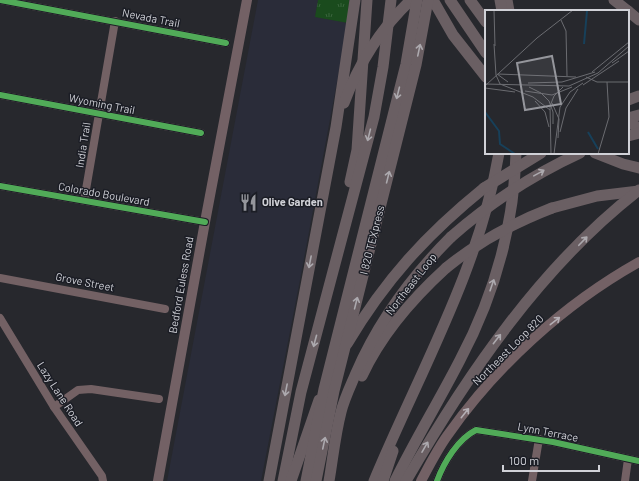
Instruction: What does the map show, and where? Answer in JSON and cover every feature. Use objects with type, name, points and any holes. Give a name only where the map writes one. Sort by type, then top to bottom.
[{"type":"highway","points":[[269,481],[336,127],[355,0]]},
{"type":"highway","points":[[347,224],[344,211],[357,150],[367,0]]},
{"type":"highway","points":[[283,481],[301,392],[347,224],[374,117],[382,75],[391,0]]},
{"type":"highway","points":[[336,127],[352,83],[367,52],[396,14],[411,0]]},
{"type":"highway","name":"I 820 TEXpress","points":[[306,481],[326,382],[406,64],[417,0]]},
{"type":"highway","name":"I 820 TEXpress","points":[[316,481],[334,391],[416,65],[428,0]]},
{"type":"highway","points":[[433,0],[453,35],[485,76]]},
{"type":"highway","points":[[450,0],[485,52]]},
{"type":"highway","points":[[470,0],[485,21]]},
{"type":"highway","points":[[495,0],[502,10]]},
{"type":"highway","points":[[500,0],[503,10]]},
{"type":"highway","points":[[507,0],[509,10]]},
{"type":"highway","points":[[614,0],[627,10]]},
{"type":"highway","points":[[629,12],[639,20]]},
{"type":"highway","points":[[629,100],[639,96]]},
{"type":"highway","points":[[629,118],[639,115]]},
{"type":"highway","points":[[629,123],[639,128]]},
{"type":"highway","points":[[629,135],[639,133]]},
{"type":"highway","points":[[629,135],[639,139]]},
{"type":"highway","points":[[374,481],[469,265],[493,189],[499,154]]},
{"type":"highway","points":[[395,481],[460,360],[478,322],[497,272],[506,235],[516,174],[516,154]]},
{"type":"highway","points":[[484,188],[511,162],[523,154]]},
{"type":"highway","points":[[484,188],[539,154]]},
{"type":"highway","name":"Northeast Loop","points":[[329,481],[341,411],[366,351],[382,322],[415,276],[451,236],[505,193],[555,164],[578,154]]},
{"type":"highway","points":[[598,154],[623,164],[639,168]]},
{"type":"highway","points":[[604,154],[639,168]]},
{"type":"highway","name":"Northeast Loop","points":[[291,481],[319,400],[336,362],[386,284],[432,232],[456,210],[484,188]]},
{"type":"highway","points":[[341,411],[357,388],[374,354],[393,325],[423,289],[467,251],[496,232],[522,219],[552,208],[597,196],[639,191]]},
{"type":"highway","points":[[406,481],[439,424],[471,375],[516,315],[582,241],[604,219],[639,191]]},
{"type":"highway","points":[[383,481],[407,406]]},
{"type":"main road","name":"Bedford Euless Road","points":[[158,481],[247,0]]},
{"type":"main road","name":"Northeast Loop 820","points":[[421,481],[446,437],[498,374],[550,325],[609,280],[639,262]]},
{"type":"street","name":"Nevada Trail","points":[[0,0],[226,43]]},
{"type":"street","name":"India Trail","points":[[84,201],[115,21]]},
{"type":"street","name":"Wyoming Trail","points":[[0,95],[201,133]]},
{"type":"street","name":"Colorado Boulevard","points":[[0,186],[205,222]]},
{"type":"street","name":"Grove Street","points":[[0,278],[165,309]]},
{"type":"street","name":"Lazy Lane Road","points":[[0,318],[54,406],[102,476],[103,481]]},
{"type":"street","points":[[54,406],[78,390],[91,389],[159,399]]},
{"type":"street","name":"Lynn Terrace","points":[[437,481],[447,461],[462,440],[476,430],[539,439],[639,461]]},
{"type":"street","points":[[532,481],[539,439]]},
{"type":"street","points":[[625,481],[628,459]]},
{"type":"shaded area","points":[[258,0],[318,0],[315,17],[348,23],[300,280],[261,481],[167,481]]},
{"type":"green space","points":[[318,0],[349,0],[348,23],[315,17]]},
{"type":"cycle path","points":[[0,0],[226,43]]},
{"type":"cycle path","points":[[0,95],[201,133]]},
{"type":"cycle path","points":[[0,186],[205,222]]},
{"type":"cycle path","points":[[437,481],[452,452],[463,439],[476,430],[553,442],[639,461]]},
{"type":"place","name":"Olive Garden","points":[[249,202]]}]
